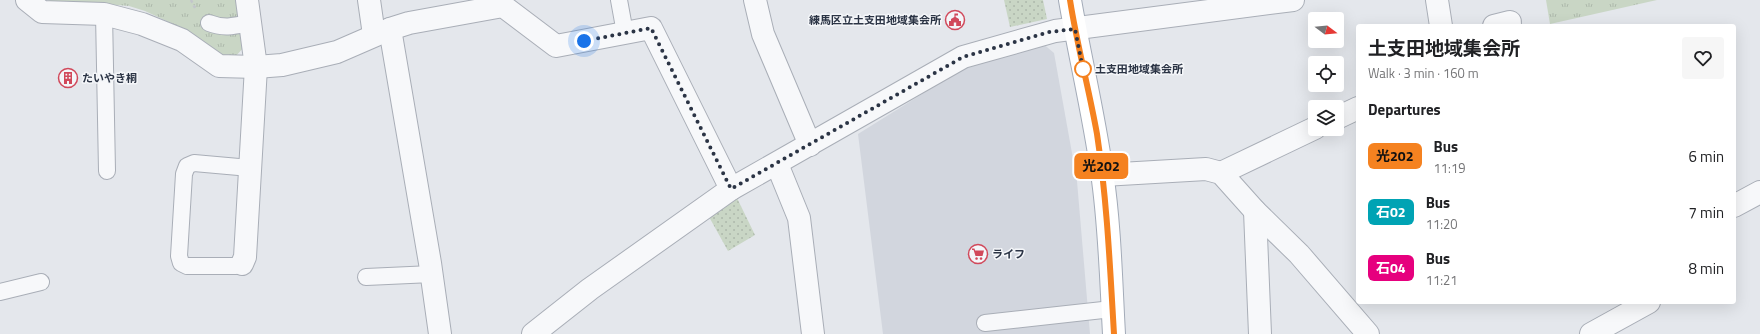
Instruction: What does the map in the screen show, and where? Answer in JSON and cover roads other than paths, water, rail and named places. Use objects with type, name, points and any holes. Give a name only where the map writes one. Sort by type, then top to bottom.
[{"type":"main road","points":[[1070,0],[1103,175],[1110,253],[1114,334]]},
{"type":"street","points":[[27,0],[42,12],[104,14],[142,24],[182,40],[220,66],[256,67],[282,65],[337,52],[382,32],[409,23],[480,5],[503,6],[556,46],[651,28],[731,189]]},
{"type":"street","points":[[242,264],[245,257],[256,67],[247,0]]},
{"type":"street","points":[[369,0],[382,32],[432,274],[440,334]]},
{"type":"street","points":[[756,0],[763,34],[810,145]]},
{"type":"street","points":[[533,334],[590,289],[731,189],[963,57],[1049,32],[1293,0]]},
{"type":"street","points":[[1437,0],[1441,24]]},
{"type":"street","points":[[1344,115],[1356,109]]},
{"type":"street","points":[[1221,174],[1308,131]]},
{"type":"street","points":[[777,164],[799,218],[813,334]]},
{"type":"street","points":[[1103,175],[1206,169],[1221,174],[1299,254],[1368,334]]},
{"type":"street","points":[[1736,205],[1760,192]]},
{"type":"street","points":[[1255,210],[1260,334]]},
{"type":"street","points":[[1591,334],[1645,304]]},
{"type":"lane","points":[[620,0],[625,33]]},
{"type":"lane","points":[[104,14],[107,171]]},
{"type":"lane","points":[[209,23],[216,26],[229,27],[250,23]]},
{"type":"lane","points":[[242,264],[236,266],[187,266],[181,262],[180,256],[184,174],[187,166],[194,163],[250,168]]},
{"type":"lane","points":[[366,277],[432,274]]},
{"type":"lane","points":[[0,292],[41,282]]},
{"type":"lane","points":[[986,323],[1112,309]]},
{"type":"place","name":"練馬区立土支田地域集会所","points":[[955,20]]},
{"type":"place","name":"土支田地域集会所","points":[[1083,69]]},
{"type":"place","name":"たいやき桐","points":[[68,78]]},
{"type":"place","name":"ライフ","points":[[978,254]]}]
